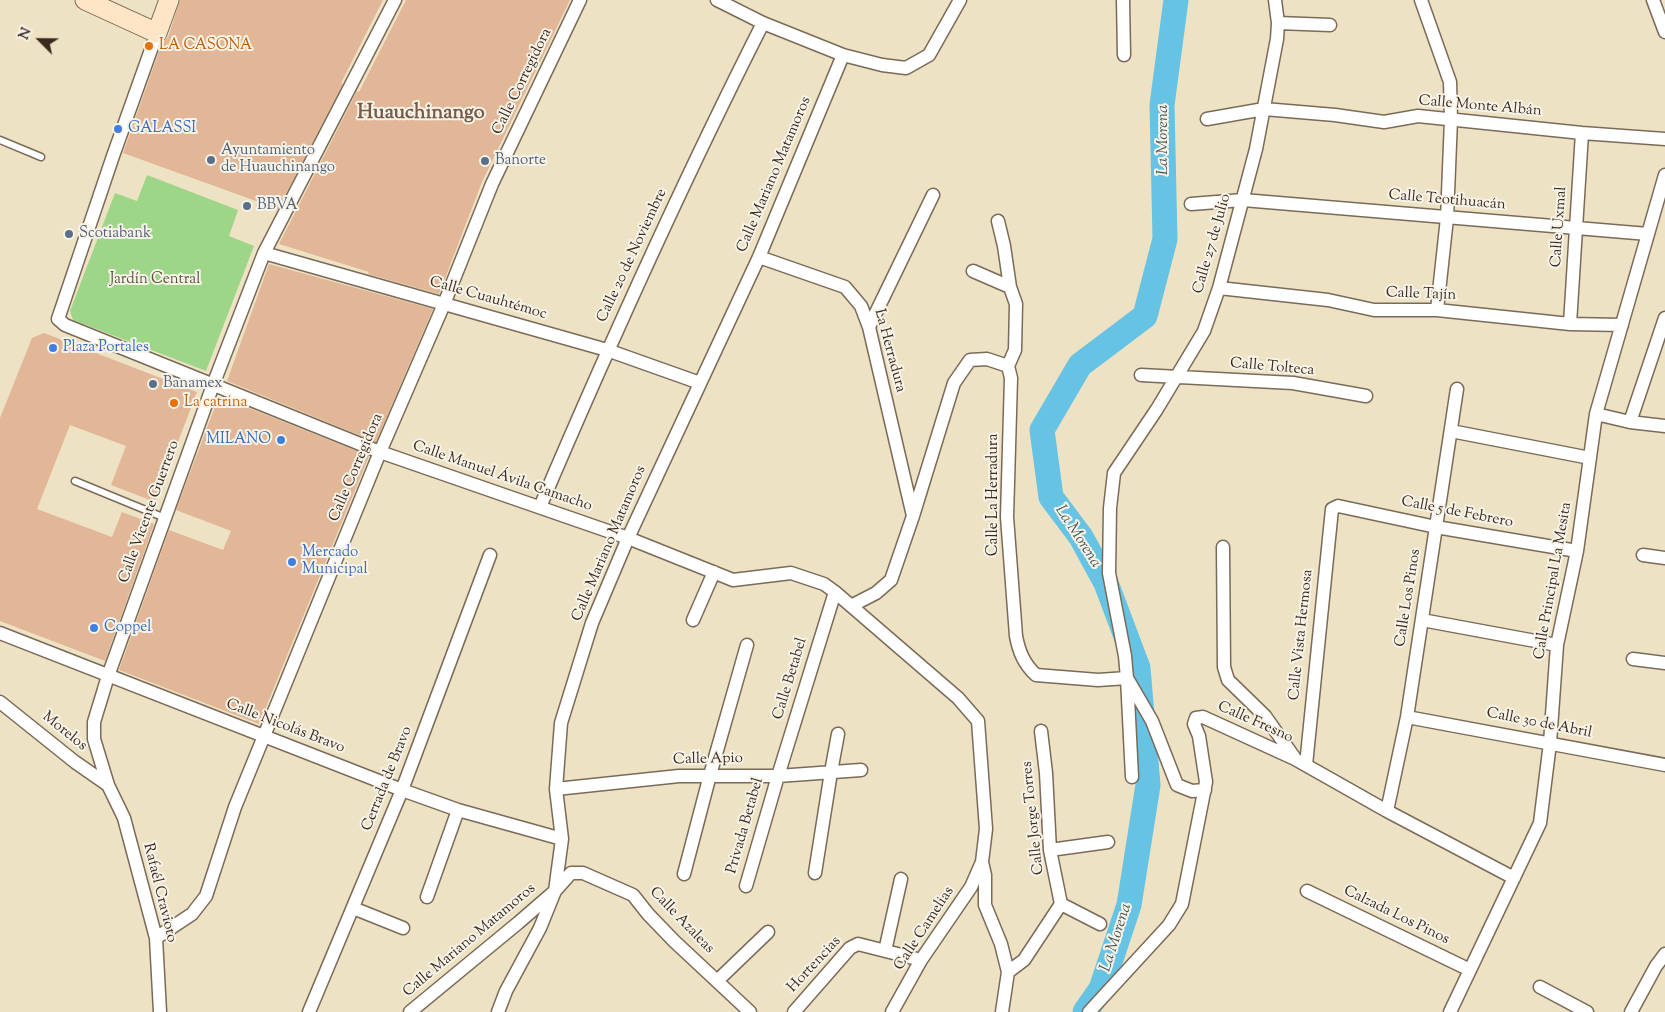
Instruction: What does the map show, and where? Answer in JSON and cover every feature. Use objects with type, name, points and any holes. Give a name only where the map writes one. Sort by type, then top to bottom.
[{"type":"main road","points":[[85,0],[157,33],[169,0]]},
{"type":"street","name":"Calle Vicente Guerrero","points":[[108,785],[94,739],[94,722],[108,676],[165,518],[264,253],[395,0]]},
{"type":"street","name":"Calle Corregidora","points":[[156,938],[192,914],[206,896],[235,807],[380,452],[444,304],[492,184],[580,0]]},
{"type":"street","points":[[717,0],[763,23],[843,55],[882,65],[906,68],[929,54],[960,0]]},
{"type":"street","points":[[741,12],[746,0]]},
{"type":"street","points":[[1123,0],[1124,55]]},
{"type":"street","name":"Calle 27 de Julio","points":[[1127,678],[1125,656],[1109,574],[1110,508],[1114,473],[1157,409],[1204,331],[1219,288],[1256,149],[1264,108],[1277,40],[1278,23],[1275,0]]},
{"type":"street","points":[[1421,0],[1450,82],[1451,119],[1447,218],[1437,310]]},
{"type":"street","points":[[1653,0],[1665,32]]},
{"type":"street","name":"Calle 20 de Noviembre","points":[[540,506],[607,350],[708,132],[763,23]]},
{"type":"street","points":[[1278,23],[1330,25]]},
{"type":"street","name":"Calle Manuel Ávila Camacho","points":[[157,33],[58,320],[214,386],[380,452],[540,506],[628,538],[733,580],[790,573],[824,584],[958,698],[978,721],[986,829],[982,862]]},
{"type":"street","name":"Calle Mariano Matamoros","points":[[410,1012],[555,891],[562,839],[556,789],[561,723],[592,623],[628,538],[759,257],[843,55]]},
{"type":"street","name":"Calle Monte Albán","points":[[1208,118],[1264,108],[1384,122],[1418,116],[1582,133],[1665,139]]},
{"type":"street","name":"Calle Uxmal","points":[[1570,324],[1582,133]]},
{"type":"street","name":"Calle Principal La Mesita","points":[[1450,1012],[1540,823],[1550,743],[1557,645],[1577,551],[1596,414],[1665,175]]},
{"type":"street","points":[[869,327],[933,196]]},
{"type":"street","name":"Calle Teotihuacán","points":[[1191,204],[1243,200],[1648,234]]},
{"type":"street","name":"Calle La Herradura","points":[[998,221],[1010,287],[1016,304],[1015,350],[1008,366],[1011,378],[1007,518],[1016,636],[1020,655],[1036,676],[1098,680],[1127,678]]},
{"type":"street","name":"Calle Cuauhtémoc","points":[[264,253],[607,350],[700,383]]},
{"type":"street","name":"La Herradura","points":[[759,257],[845,287],[861,306],[869,327],[913,516]]},
{"type":"street","points":[[973,271],[1010,287]]},
{"type":"street","name":"Calle Tajín","points":[[1219,288],[1328,300],[1374,310],[1437,310],[1570,324],[1622,324]]},
{"type":"street","points":[[1630,422],[1665,318]]},
{"type":"street","points":[[851,606],[876,593],[891,580],[913,516],[954,382],[970,360],[987,359],[1008,366]]},
{"type":"street","name":"Calle Tolteca","points":[[1141,376],[1293,383],[1366,396]]},
{"type":"street","name":"Calle Los Pinos","points":[[1386,811],[1407,716],[1457,389]]},
{"type":"street","points":[[1596,414],[1630,422],[1665,426]]},
{"type":"street","points":[[1451,431],[1590,458]]},
{"type":"street","name":"Calle 5 de Febrero","points":[[1332,509],[1338,506],[1436,527],[1577,551]]},
{"type":"street","name":"Calle Vista Hermosa","points":[[1300,762],[1332,509]]},
{"type":"street","points":[[1223,548],[1224,667],[1228,680],[1265,716],[1300,762]]},
{"type":"street","name":"Cerrada de Bravo","points":[[309,1012],[402,790],[490,555]]},
{"type":"street","points":[[1643,555],[1665,558]]},
{"type":"street","points":[[693,620],[714,572]]},
{"type":"street","name":"Calle Betabel","points":[[778,776],[835,592]]},
{"type":"street","points":[[1422,620],[1557,645]]},
{"type":"street","name":"Calle Nicolás Bravo","points":[[0,633],[402,790],[458,810],[562,839]]},
{"type":"street","points":[[684,874],[747,645]]},
{"type":"street","points":[[1633,659],[1665,663]]},
{"type":"street","points":[[1127,678],[1132,777]]},
{"type":"street","points":[[1127,678],[1152,721],[1177,785],[1192,791],[1205,790]]},
{"type":"street","name":"Morelos","points":[[0,702],[108,785]]},
{"type":"street","name":"Calle 30 de Abril","points":[[1407,716],[1665,765]]},
{"type":"street","name":"Calle Fresno","points":[[1089,1012],[1169,926],[1182,904],[1206,782],[1199,736],[1194,724],[1196,718],[1203,717],[1300,762],[1386,811],[1514,878]]},
{"type":"street","name":"Calle Jorge Torres","points":[[1041,731],[1046,773],[1050,850],[1061,904]]},
{"type":"street","points":[[815,874],[830,772],[838,734]]},
{"type":"street","name":"Calle Apio","points":[[556,789],[710,775],[778,776],[861,770]]},
{"type":"street","name":"Privada Betabel","points":[[746,886],[778,776]]},
{"type":"street","name":"Rafaél Cravioto","points":[[108,785],[124,818],[156,938],[160,1012]]},
{"type":"street","points":[[427,897],[458,810]]},
{"type":"street","points":[[1050,850],[1108,842]]},
{"type":"street","points":[[982,862],[985,875],[985,905],[1001,944],[1008,972],[1002,1012]]},
{"type":"street","name":"Calle Camelias","points":[[892,1012],[921,960],[971,887],[982,862]]},
{"type":"street","name":"Calle Azaleas","points":[[555,891],[571,873],[583,872],[634,895],[648,914],[674,941],[750,1012]]},
{"type":"street","points":[[886,951],[901,879]]},
{"type":"street","points":[[498,1012],[506,991],[540,928],[555,891]]},
{"type":"street","name":"Calzada Los Pinos","points":[[1307,891],[1470,970]]},
{"type":"street","points":[[1008,972],[1024,960],[1061,904],[1100,924]]},
{"type":"street","points":[[353,908],[403,928]]},
{"type":"street","points":[[717,981],[768,932]]},
{"type":"street","name":"Hortencias","points":[[794,1012],[850,948],[858,944],[921,960]]},
{"type":"street","points":[[1631,1012],[1660,967],[1665,954]]},
{"type":"street","points":[[1540,987],[1587,1012]]},
{"type":"lane","points":[[0,140],[41,157]]},
{"type":"lane","points":[[75,481],[165,518]]},
{"type":"green space","name":"Jardín Central","points":[[147,175],[238,210],[229,236],[254,246],[206,371],[73,320],[70,311],[115,193],[137,201]]},
{"type":"building","points":[[180,0],[383,0],[341,83],[343,84],[278,209],[123,153],[162,43],[168,37]]},
{"type":"building","points":[[406,0],[570,0],[482,182],[439,294],[368,274],[369,272],[279,244]]},
{"type":"building","points":[[269,264],[433,309],[376,442],[227,381]]},
{"type":"building","points":[[44,333],[197,392],[155,502],[111,485],[126,446],[70,425],[37,509],[112,537],[122,512],[154,524],[105,661],[0,621],[0,418],[32,338]]},
{"type":"building","points":[[219,396],[369,456],[259,724],[119,670],[169,530],[223,550],[231,531],[176,510]]},
{"type":"waterway","name":"La Morena","points":[[1085,1012],[1101,989],[1129,905],[1148,785],[1138,668],[1106,583],[1081,537],[1051,497],[1042,430],[1080,365],[1145,316],[1165,239],[1162,105],[1176,0]]},
{"type":"place","name":"LA CASONA","points":[[149,46]]},
{"type":"place","name":"GALASSI","points":[[118,129]]},
{"type":"place","name":"Ayuntamiento de Huauchinango","points":[[211,160]]},
{"type":"place","name":"Banorte","points":[[485,161]]},
{"type":"place","name":"BBVA","points":[[247,206]]},
{"type":"place","name":"Scotiabank","points":[[69,234]]},
{"type":"place","name":"Plaza Portales","points":[[53,348]]},
{"type":"place","name":"Banamex","points":[[153,384]]},
{"type":"place","name":"La catrina","points":[[174,403]]},
{"type":"place","name":"MILANO","points":[[281,440]]},
{"type":"place","name":"Mercado Municipal","points":[[292,562]]},
{"type":"place","name":"Coppel","points":[[94,628]]},
{"type":"district","name":"Huauchinango","points":[[421,115]]}]
